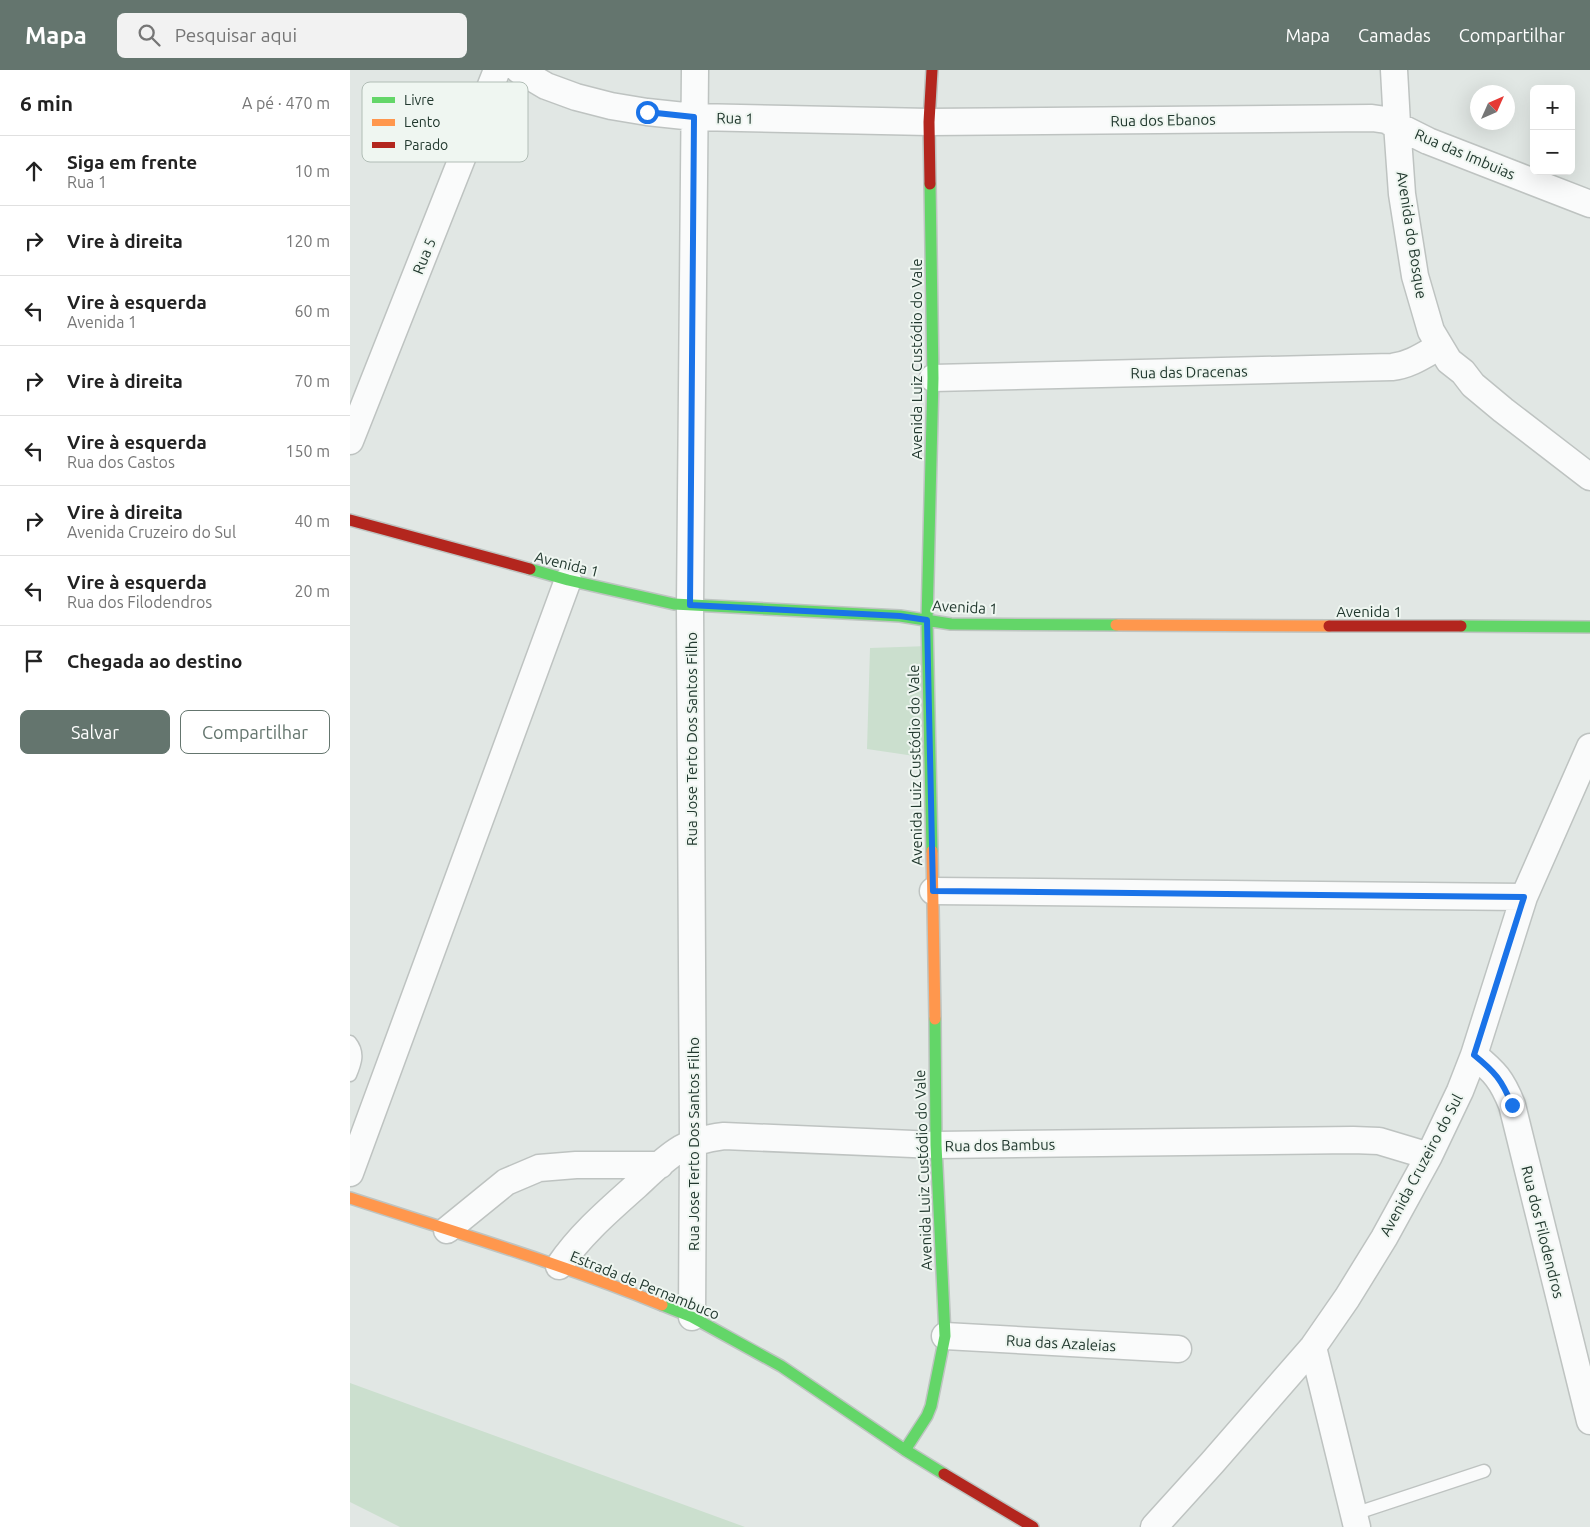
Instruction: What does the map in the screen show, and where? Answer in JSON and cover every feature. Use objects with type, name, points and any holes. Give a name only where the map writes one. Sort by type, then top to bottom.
[{"type":"street","name":"Rua 5","points":[[492,82],[497,70]]},
{"type":"street","name":"Rua 1","points":[[519,70],[546,86],[576,97],[611,106],[647,112],[694,117],[929,122]]},
{"type":"street","name":"Rua Jose Terto Dos Santos Filho","points":[[692,1317],[690,605],[694,70]]},
{"type":"street","name":"Avenida Luiz Custódio do Vale","points":[[905,1450],[927,1416],[931,1406],[945,1336],[936,1145],[927,620],[933,378],[929,122],[932,70]]},
{"type":"street","name":"Avenida do Bosque","points":[[1394,70],[1402,194],[1415,276],[1431,331],[1449,361],[1481,391],[1590,477]]},
{"type":"street","name":"Rua dos Ebanos","points":[[929,122],[1372,118],[1397,124]]},
{"type":"street","name":"Rua das Imbuias","points":[[1397,124],[1428,141],[1590,204]]},
{"type":"street","name":"Rua 5","points":[[350,442],[461,162]]},
{"type":"street","name":"Rua das Dracenas","points":[[933,378],[1392,367],[1412,362],[1440,346]]},
{"type":"street","name":"Avenida 1","points":[[350,520],[568,580],[674,604],[900,616],[951,624],[1590,627]]},
{"type":"street","points":[[350,1172],[568,580]]},
{"type":"street","name":"Avenida Cruzeiro do Sul","points":[[1154,1527],[1313,1347],[1347,1298],[1384,1238],[1429,1156],[1460,1091],[1474,1055],[1524,897],[1590,747]]},
{"type":"street","points":[[933,891],[1524,897]]},
{"type":"street","name":"Rua dos Filodendros","points":[[1474,1055],[1491,1068],[1502,1082],[1512,1105],[1590,1421]]},
{"type":"street","name":"Rua dos Bambus","points":[[559,1266],[577,1241],[660,1164],[677,1151],[708,1138],[724,1136],[936,1145],[1353,1140],[1379,1141],[1429,1156]]},
{"type":"street","points":[[447,1230],[506,1182],[540,1168],[576,1165],[660,1164]]},
{"type":"street","name":"Estrada de Pernambuco","points":[[350,1198],[559,1266],[621,1288],[692,1317],[781,1366],[905,1450],[1032,1527]]},
{"type":"street","name":"Rua das Azaleias","points":[[945,1336],[1178,1349]]},
{"type":"street","points":[[1313,1347],[1355,1520]]},
{"type":"lane","points":[[350,1042],[356,1054],[350,1075]]},
{"type":"lane","points":[[1355,1520],[1484,1472]]},
{"type":"green space","points":[[929,646],[928,758],[867,749],[870,648]]},
{"type":"green space","points":[[350,1383],[745,1527],[400,1527],[350,1502]]},
{"type":"traffic: fast","points":[[930,184],[933,378],[927,621],[932,851]]},
{"type":"traffic: fast","points":[[530,569],[568,580],[674,604],[900,616],[951,624],[1116,625]]},
{"type":"traffic: fast","points":[[1461,626],[1590,627]]},
{"type":"traffic: fast","points":[[905,1450],[927,1416],[931,1406],[945,1336],[936,1145],[935,1019]]},
{"type":"traffic: fast","points":[[662,1305],[692,1317],[781,1366],[905,1450],[944,1474]]},
{"type":"traffic: slow","points":[[1116,625],[1329,626]]},
{"type":"traffic: slow","points":[[932,851],[935,1019]]},
{"type":"traffic: slow","points":[[350,1198],[546,1262],[662,1305]]},
{"type":"traffic: jam","points":[[930,184],[929,122],[932,70]]},
{"type":"traffic: jam","points":[[350,520],[530,569]]},
{"type":"traffic: jam","points":[[1329,626],[1461,626]]},
{"type":"traffic: jam","points":[[944,1474],[1033,1527]]},
{"type":"route","points":[[647,112],[694,117],[690,605],[900,616],[927,620],[933,891],[1524,897],[1474,1055],[1491,1068],[1502,1082],[1512,1105]]}]
